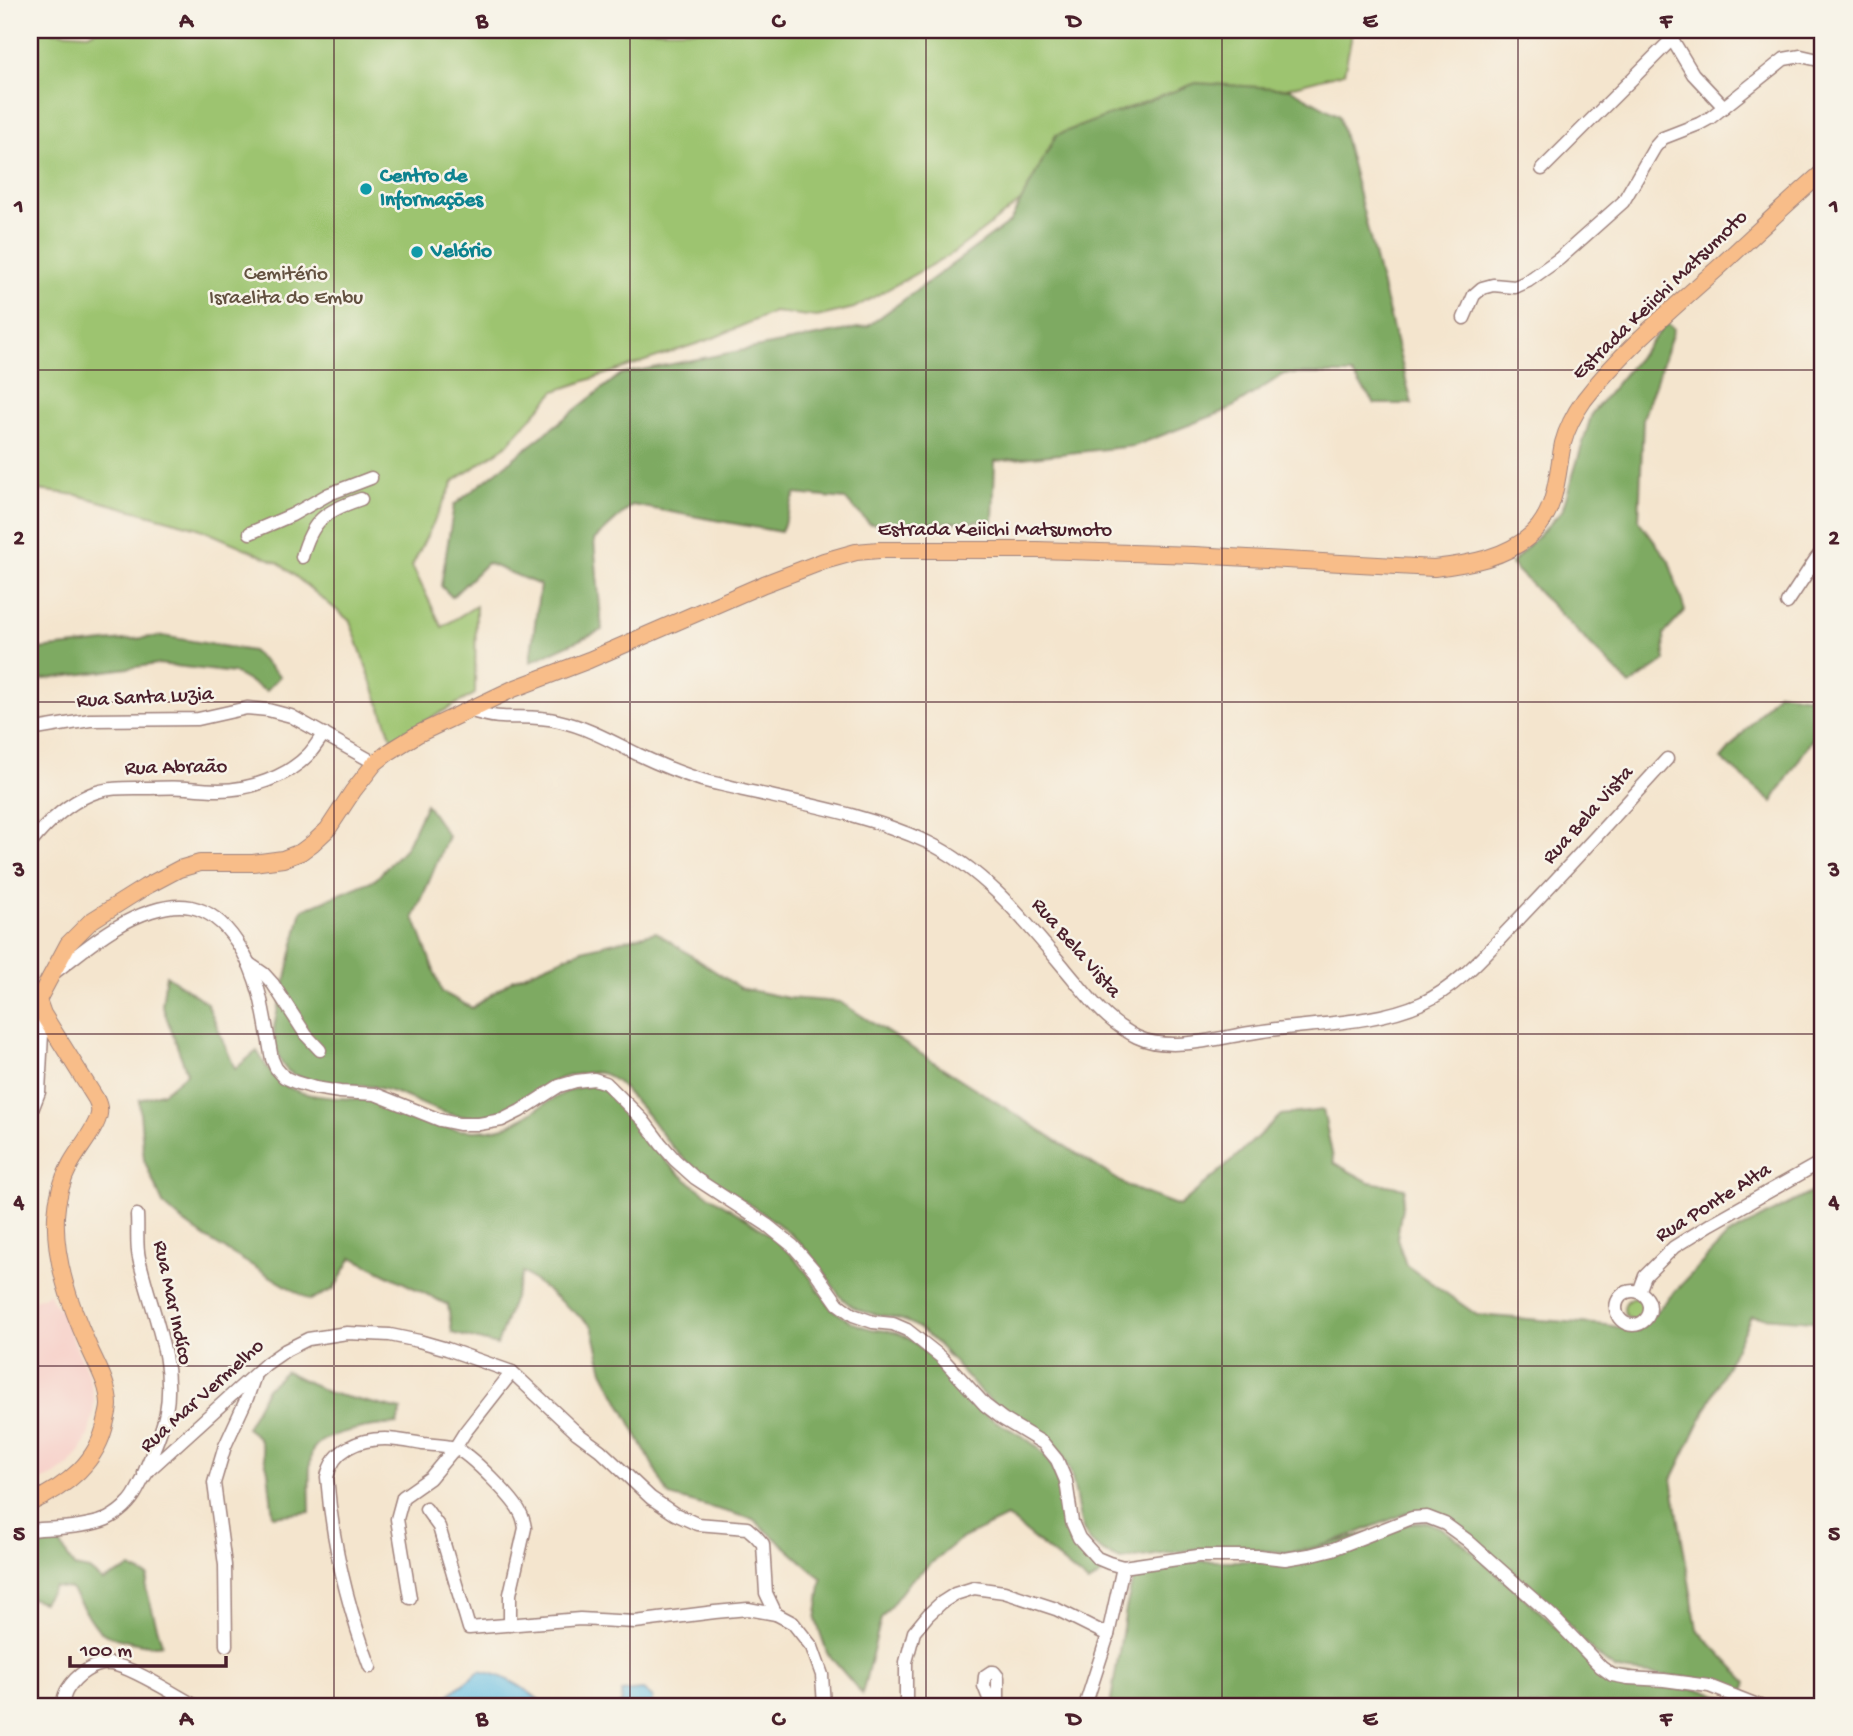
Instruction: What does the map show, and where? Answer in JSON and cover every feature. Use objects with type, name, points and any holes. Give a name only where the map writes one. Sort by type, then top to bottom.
[{"type":"main road","name":"Estrada Keiichi Matsumoto","points":[[37,1008],[49,977],[68,943],[91,921],[145,887],[179,869],[200,863],[253,863],[284,859],[301,852],[328,829],[375,763],[418,734],[513,689],[824,561],[856,552],[901,549],[1037,550],[1194,555],[1434,568],[1467,564],[1499,554],[1520,544],[1535,531],[1545,516],[1555,489],[1564,440],[1583,401],[1643,338],[1823,172]]},
{"type":"main road","points":[[30,1503],[62,1485],[94,1454],[104,1432],[109,1406],[105,1384],[65,1282],[58,1254],[56,1216],[60,1191],[69,1165],[96,1122],[100,1114],[99,1107],[96,1098],[37,1008]]},
{"type":"street","points":[[1542,169],[1674,35],[1693,74],[1724,107]]},
{"type":"street","points":[[1464,318],[1474,295],[1482,288],[1493,285],[1515,287],[1528,281],[1559,259],[1623,202],[1662,138],[1699,124],[1784,58],[1801,56],[1823,61]]},
{"type":"street","points":[[250,533],[292,515],[329,494],[371,478]]},
{"type":"street","points":[[302,557],[308,537],[324,515],[361,499]]},
{"type":"street","points":[[1787,603],[1823,550]]},
{"type":"street","name":"Rua Santa Luzia","points":[[30,730],[90,720],[198,719],[247,708],[268,710],[291,716],[375,763]]},
{"type":"street","name":"Rua Bela Vista","points":[[468,709],[485,715],[555,720],[578,726],[654,762],[704,780],[855,816],[928,843],[960,861],[1009,903],[1089,998],[1116,1024],[1139,1039],[1160,1043],[1189,1043],[1372,1017],[1397,1012],[1441,993],[1483,957],[1667,759]]},
{"type":"street","name":"Rua Abraão","points":[[30,844],[57,816],[93,793],[109,789],[221,790],[247,786],[272,778],[292,767],[307,756],[324,734]]},
{"type":"street","points":[[49,977],[94,941],[136,917],[172,907],[188,906],[217,920],[239,945],[260,994],[272,1059],[284,1077],[295,1082],[340,1092],[375,1094],[440,1120],[459,1124],[502,1120],[559,1086],[576,1081],[594,1079],[606,1083],[643,1120],[675,1160],[695,1178],[767,1225],[793,1246],[814,1269],[838,1304],[853,1315],[907,1330],[941,1357],[985,1405],[1043,1443],[1057,1460],[1066,1481],[1072,1522],[1079,1538],[1097,1558],[1123,1567],[1198,1556],[1231,1555],[1285,1559],[1333,1549],[1412,1518],[1427,1517],[1445,1524],[1467,1540],[1551,1615],[1612,1675],[1709,1686],[1760,1706]]},
{"type":"street","points":[[248,963],[273,984],[306,1035],[320,1050]]},
{"type":"street","points":[[30,1115],[39,1091],[37,1008]]},
{"type":"street","name":"Rua Ponte Alta","points":[[1639,1292],[1644,1276],[1674,1247],[1823,1161]]},
{"type":"street","name":"Rua Mar Indíco","points":[[137,1215],[138,1256],[167,1361],[166,1410],[142,1478]]},
{"type":"street","name":"Rua Mar Vermelho","points":[[30,1530],[82,1525],[106,1520],[118,1513],[132,1499],[142,1478],[256,1373],[286,1350],[308,1339],[347,1333],[390,1335],[447,1349],[512,1372],[577,1433],[600,1450],[650,1499],[697,1524],[747,1528],[763,1544],[766,1593],[776,1614]]},
{"type":"street","points":[[410,1598],[397,1519],[403,1497],[430,1478],[512,1372]]},
{"type":"street","points":[[226,1645],[225,1565],[214,1483],[256,1373]]},
{"type":"street","points":[[370,1667],[351,1614],[335,1545],[327,1477],[338,1454],[349,1447],[385,1439],[455,1448],[474,1460],[516,1506],[523,1517],[524,1533],[510,1594],[510,1625]]},
{"type":"street","points":[[426,1509],[439,1527],[469,1628],[580,1619],[635,1622],[748,1609],[776,1614],[793,1623],[811,1647],[822,1675],[824,1706]]},
{"type":"street","points":[[1085,1706],[1108,1635],[1123,1567]]},
{"type":"street","points":[[906,1706],[906,1662],[914,1632],[928,1615],[955,1594],[974,1588],[1004,1592],[1056,1609],[1108,1635]]},
{"type":"street","points":[[62,1706],[66,1692],[87,1670],[96,1665],[112,1664],[196,1706]]},
{"type":"street","points":[[992,1706],[986,1694],[984,1679],[988,1673],[994,1672],[999,1682],[998,1706]]},
{"type":"shaded area","points":[[49,1294],[54,1304],[63,1311],[88,1373],[94,1399],[93,1415],[81,1451],[69,1465],[57,1474],[32,1485],[30,1302]]},
{"type":"green space","name":"Cemitério Israelita do Embu","points":[[30,30],[88,34],[96,30],[1353,30],[1344,73],[1109,134],[953,253],[854,308],[817,317],[774,312],[711,339],[555,391],[506,446],[454,481],[412,566],[442,627],[476,606],[475,694],[392,739],[350,621],[279,563],[198,528],[77,495],[30,489]]},
{"type":"green space","points":[[1196,83],[1291,89],[1339,116],[1412,404],[1375,404],[1352,374],[1284,374],[1228,410],[1134,446],[995,461],[993,521],[870,524],[845,499],[795,494],[781,532],[632,505],[594,540],[602,630],[530,662],[540,585],[487,563],[452,597],[441,586],[454,505],[621,374],[868,326],[1010,222],[1056,135]]},
{"type":"green space","points":[[1667,323],[1674,329],[1643,419],[1639,521],[1669,561],[1685,611],[1664,634],[1665,661],[1630,685],[1511,564],[1562,511],[1592,413]]},
{"type":"green space","points":[[162,636],[252,651],[280,676],[266,691],[234,673],[158,664],[30,681],[30,650]]},
{"type":"green space","points":[[1823,675],[1823,722],[1772,802],[1721,759],[1778,692],[1809,697]]},
{"type":"green space","points":[[426,804],[448,836],[414,917],[442,992],[472,1008],[512,980],[582,950],[656,932],[740,988],[788,998],[840,1002],[1129,1187],[1179,1206],[1281,1115],[1323,1110],[1334,1163],[1369,1182],[1405,1188],[1397,1238],[1406,1265],[1477,1315],[1607,1325],[1638,1331],[1727,1236],[1822,1187],[1823,1322],[1751,1316],[1672,1479],[1697,1629],[1747,1682],[1743,1693],[1711,1680],[1615,1669],[1584,1642],[1555,1610],[1471,1535],[1448,1518],[1428,1511],[1410,1512],[1331,1543],[1307,1549],[1285,1552],[1197,1549],[1121,1560],[1095,1546],[1083,1530],[1070,1470],[1049,1439],[1036,1428],[992,1402],[934,1341],[912,1324],[851,1306],[797,1240],[681,1156],[643,1109],[609,1076],[593,1073],[564,1077],[506,1110],[478,1117],[445,1113],[384,1089],[316,1081],[288,1071],[277,1052],[274,1027],[302,910],[376,879],[406,847]]},
{"type":"green space","points":[[166,975],[207,1003],[235,1069],[257,1051],[276,1079],[290,1088],[312,1095],[377,1102],[439,1126],[482,1131],[504,1127],[580,1087],[592,1086],[605,1091],[680,1174],[764,1231],[787,1251],[837,1313],[862,1326],[896,1333],[915,1343],[979,1409],[1039,1449],[1051,1464],[1057,1480],[1074,1543],[1086,1557],[1105,1569],[1099,1577],[1088,1583],[1007,1517],[959,1540],[909,1582],[881,1619],[862,1694],[827,1653],[816,1620],[822,1579],[753,1519],[669,1496],[603,1371],[592,1326],[523,1272],[497,1345],[452,1333],[448,1305],[352,1257],[334,1289],[310,1300],[204,1237],[163,1204],[144,1160],[139,1100],[164,1092],[187,1073],[162,1005]]},
{"type":"green space","points":[[1631,1298],[1639,1298],[1646,1305],[1646,1313],[1639,1320],[1631,1320],[1624,1313],[1624,1305]]},
{"type":"green space","points":[[286,1371],[329,1393],[401,1410],[397,1424],[350,1431],[325,1439],[317,1445],[312,1452],[310,1464],[310,1512],[273,1516],[268,1471],[259,1438],[246,1428],[267,1388]]},
{"type":"green space","points":[[1426,1522],[1442,1528],[1464,1544],[1547,1618],[1597,1671],[1664,1686],[1708,1691],[1744,1706],[1110,1706],[1133,1578],[1141,1569],[1198,1561],[1259,1561]]},
{"type":"green space","points":[[56,1536],[74,1567],[89,1570],[103,1581],[130,1568],[148,1576],[146,1588],[162,1644],[132,1642],[103,1633],[71,1589],[54,1587],[43,1602],[30,1598],[30,1538]]},
{"type":"water","points":[[480,1671],[516,1684],[546,1706],[434,1706]]},
{"type":"water","points":[[643,1690],[653,1698],[653,1706],[618,1706],[622,1702],[621,1692]]},
{"type":"place","name":"Centro de Informações","points":[[366,189]]},
{"type":"place","name":"Velório","points":[[417,252]]}]
